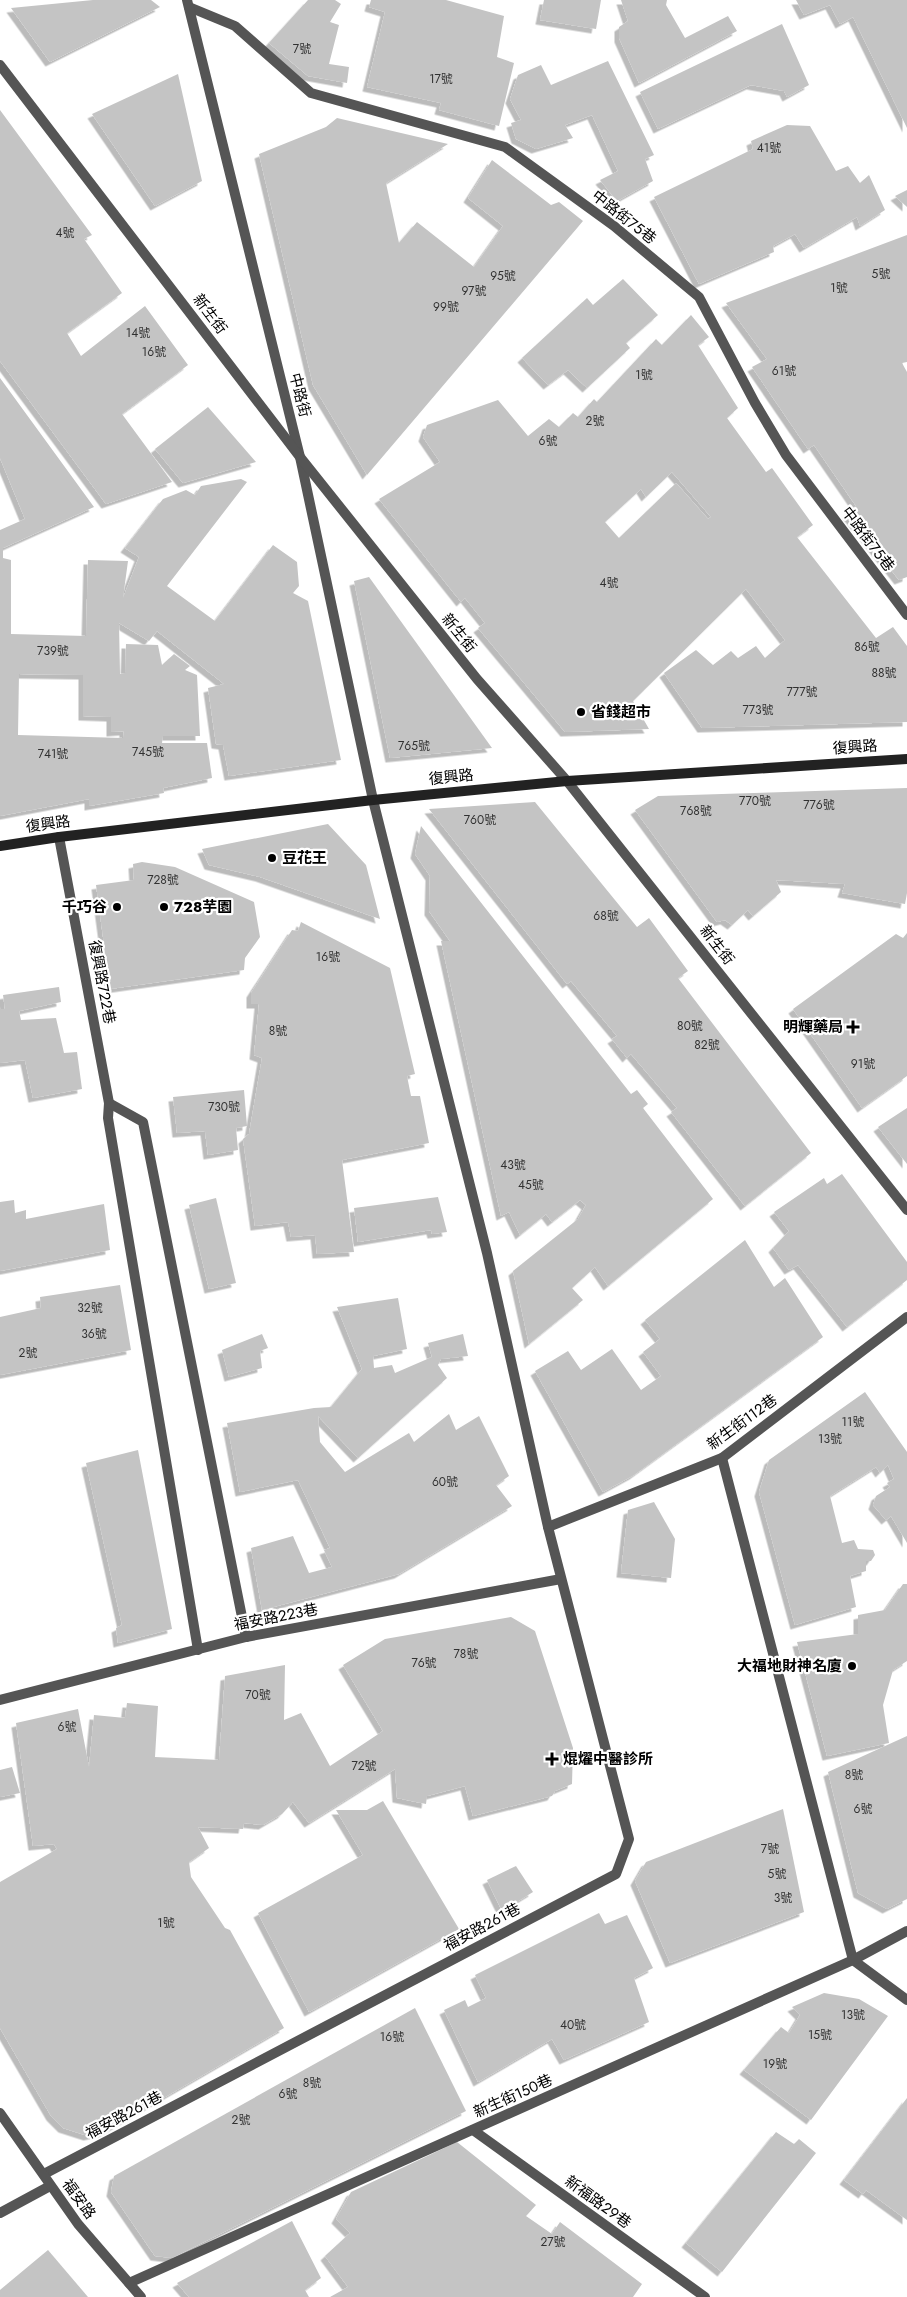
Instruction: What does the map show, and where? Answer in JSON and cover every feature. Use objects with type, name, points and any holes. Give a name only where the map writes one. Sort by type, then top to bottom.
[{"type":"street","name":"中路街","points":[[188,4],[300,456],[373,800],[487,1253],[548,1527]]},
{"type":"street","name":"中路街75巷","points":[[188,4],[235,26],[311,93],[505,147],[614,226],[699,297],[755,403],[786,455],[907,615]]},
{"type":"street","name":"新生街","points":[[0,65],[300,456],[477,679],[567,781],[907,1210]]},
{"type":"street","name":"復興路","points":[[0,846],[59,837],[373,800],[567,781],[907,759]]},
{"type":"street","name":"復興路722巷","points":[[59,837],[109,1102],[108,1118],[198,1650]]},
{"type":"street","points":[[109,1102],[143,1122],[246,1637]]},
{"type":"street","name":"新生街112巷","points":[[548,1527],[722,1458],[907,1317]]},
{"type":"street","points":[[722,1458],[853,1960],[907,2000]]},
{"type":"street","name":"福安路261巷","points":[[44,2174],[616,1874],[629,1839],[548,1527]]},
{"type":"street","name":"福安路223巷","points":[[0,1700],[246,1637],[561,1580]]},
{"type":"street","name":"新生街150巷","points":[[129,2283],[853,1960],[907,1930]]},
{"type":"street","name":"福安路","points":[[0,2114],[78,2224],[141,2297]]},
{"type":"street","name":"新福路29巷","points":[[473,2130],[705,2297]]},
{"type":"street","points":[[0,2213],[50,2186]]},
{"type":"building","points":[[93,0],[151,0],[160,7],[50,62],[11,8]]},
{"type":"building","points":[[308,0],[335,0],[341,4],[330,22],[339,25],[329,64],[349,67],[347,83],[308,76],[269,43]]},
{"type":"building","points":[[371,0],[446,0],[504,16],[497,57],[514,63],[499,126],[439,110],[441,103],[367,87],[385,12],[369,7]]},
{"type":"building","points":[[544,0],[601,0],[596,29],[540,20]]},
{"type":"building","points":[[621,0],[667,0],[666,5],[685,38],[728,16],[737,31],[639,83],[619,38],[619,27],[628,21]]},
{"type":"building","points":[[796,0],[907,0],[907,128],[853,17],[840,24],[830,5],[804,15]]},
{"type":"building","points":[[782,24],[809,85],[787,97],[784,91],[751,85],[658,129],[640,92]]},
{"type":"building","points":[[608,61],[654,155],[645,159],[653,181],[617,201],[600,180],[618,171],[592,115],[565,125],[573,138],[536,149],[516,139],[511,123],[521,120],[510,99],[518,75],[541,65],[551,85]]},
{"type":"building","points":[[178,74],[202,181],[155,206],[92,114]]},
{"type":"building","points":[[0,110],[92,235],[84,239],[122,293],[67,333],[81,356],[145,306],[188,365],[122,414],[172,482],[106,504],[0,361]]},
{"type":"building","points":[[337,118],[448,144],[386,183],[399,243],[417,222],[474,267],[503,226],[468,198],[492,160],[551,205],[559,202],[583,221],[367,475],[313,385],[259,154],[326,127]]},
{"type":"building","points":[[787,125],[810,126],[836,171],[848,166],[860,183],[869,175],[885,210],[860,226],[857,217],[804,248],[795,234],[773,246],[774,252],[699,284],[654,197],[753,149],[751,141]]},
{"type":"building","points":[[907,190],[907,207],[895,196]]},
{"type":"building","points":[[907,235],[907,362],[902,363],[907,372],[907,577],[899,580],[847,514],[856,506],[814,445],[808,449],[752,367],[767,359],[726,303]]},
{"type":"building","points":[[623,279],[658,315],[626,343],[630,348],[587,388],[568,370],[548,385],[522,358],[587,298],[593,305]]},
{"type":"building","points":[[691,315],[709,337],[698,345],[738,408],[727,418],[766,472],[772,468],[813,525],[797,537],[876,638],[893,627],[907,646],[907,722],[702,728],[664,673],[696,650],[713,665],[731,651],[738,658],[756,646],[765,658],[785,640],[746,589],[633,701],[649,729],[565,732],[478,628],[485,623],[465,598],[461,602],[379,499],[440,462],[423,437],[427,425],[498,400],[528,436],[549,419],[559,427],[573,413],[578,417],[594,399],[597,402],[656,339],[662,345]],"holes":[[[672,472],[711,517],[708,519],[676,483],[619,538],[605,522],[641,489],[646,497]]]},
{"type":"building","points":[[0,378],[94,507],[3,548],[3,558],[11,560],[11,634],[86,636],[88,560],[128,561],[123,598],[139,557],[125,548],[163,499],[186,490],[195,495],[201,486],[241,479],[247,482],[167,586],[215,621],[273,545],[297,562],[299,586],[293,593],[308,601],[341,760],[229,776],[223,745],[216,744],[208,688],[224,684],[157,631],[149,641],[119,623],[120,674],[125,673],[126,644],[158,645],[162,665],[174,654],[190,666],[185,670],[197,675],[200,736],[163,736],[162,743],[207,743],[212,778],[163,788],[164,793],[89,806],[89,799],[0,816],[0,530],[25,519],[0,458]],"holes":[[[19,674],[83,675],[83,716],[111,717],[111,732],[124,731],[123,738],[18,735]]]},
{"type":"building","points":[[208,407],[256,462],[183,483],[155,449]]},
{"type":"building","points":[[369,577],[492,748],[390,758],[354,581]]},
{"type":"building","points":[[907,788],[907,893],[905,904],[842,893],[845,884],[776,880],[781,892],[753,916],[748,910],[732,925],[725,920],[717,922],[635,810],[658,796]]},
{"type":"building","points":[[535,802],[637,927],[649,918],[688,971],[678,978],[811,1153],[745,1206],[671,1112],[677,1108],[631,1054],[627,1058],[612,1039],[617,1036],[571,981],[567,984],[429,809]]},
{"type":"building","points":[[328,824],[366,865],[380,919],[260,877],[209,865],[202,849]]},
{"type":"building","points":[[421,826],[631,1094],[637,1090],[648,1104],[643,1108],[713,1199],[608,1286],[595,1267],[572,1288],[583,1300],[529,1344],[513,1271],[578,1219],[586,1205],[580,1200],[552,1222],[546,1214],[520,1235],[509,1212],[501,1216],[441,941],[450,941],[429,911],[430,876],[415,854]]},
{"type":"building","points":[[142,862],[175,867],[254,902],[260,937],[245,958],[244,970],[110,989],[96,885],[134,880],[133,864]]},
{"type":"building","points":[[301,922],[390,968],[415,1074],[407,1076],[411,1096],[420,1096],[429,1143],[342,1160],[354,1252],[317,1254],[315,1235],[291,1237],[288,1222],[255,1226],[243,1139],[249,1134],[262,1058],[254,1055],[259,1004],[251,1004],[251,993],[292,930],[298,931]]},
{"type":"building","points":[[907,933],[907,1076],[862,1108],[793,1009],[896,934],[903,938]]},
{"type":"building","points":[[59,987],[61,1002],[19,1011],[21,1020],[56,1018],[64,1053],[77,1052],[82,1089],[33,1098],[25,1060],[0,1063],[0,1009],[5,1009],[3,995]]},
{"type":"building","points":[[244,1090],[247,1126],[236,1128],[238,1150],[208,1155],[205,1131],[177,1133],[173,1097]]},
{"type":"building","points":[[907,1108],[907,1164],[878,1127]]},
{"type":"building","points":[[842,1174],[907,1262],[907,1280],[847,1327],[798,1265],[789,1270],[773,1248],[789,1231],[774,1212],[824,1178],[827,1184]]},
{"type":"building","points":[[438,1197],[447,1232],[432,1234],[431,1230],[358,1242],[354,1208]]},
{"type":"building","points":[[216,1198],[236,1283],[209,1289],[189,1205]]},
{"type":"building","points":[[14,1200],[15,1213],[26,1210],[26,1219],[104,1204],[110,1250],[0,1271],[0,1202]]},
{"type":"building","points":[[745,1240],[774,1287],[785,1278],[823,1337],[634,1475],[603,1492],[535,1371],[568,1351],[581,1370],[612,1349],[641,1390],[661,1376],[643,1352],[660,1339],[645,1320]]},
{"type":"building","points":[[120,1285],[131,1350],[0,1375],[0,1317],[41,1308],[40,1297]]},
{"type":"building","points":[[398,1298],[407,1349],[373,1356],[374,1368],[392,1365],[395,1373],[432,1357],[428,1343],[463,1334],[468,1356],[441,1359],[438,1365],[447,1378],[358,1458],[318,1416],[320,1442],[345,1472],[409,1433],[414,1442],[449,1414],[456,1430],[479,1416],[509,1476],[496,1485],[512,1506],[399,1574],[262,1610],[251,1548],[293,1536],[309,1573],[332,1567],[324,1550],[330,1548],[298,1480],[240,1492],[227,1423],[314,1408],[331,1407],[362,1369],[337,1307]]},
{"type":"building","points":[[262,1334],[268,1348],[260,1351],[262,1368],[229,1377],[222,1350]]},
{"type":"building","points":[[865,1392],[907,1452],[907,1543],[891,1516],[886,1520],[873,1505],[876,1496],[890,1487],[887,1483],[894,1479],[888,1465],[880,1473],[876,1467],[830,1496],[842,1543],[854,1540],[858,1549],[873,1550],[875,1555],[871,1561],[866,1561],[866,1571],[850,1576],[856,1607],[795,1625],[759,1492],[769,1460]]},
{"type":"building","points":[[138,1450],[172,1629],[118,1643],[116,1628],[122,1625],[86,1463]]},
{"type":"building","points":[[654,1502],[675,1539],[671,1578],[621,1573],[628,1510]]},
{"type":"building","name":"大福地財神名廈","points":[[903,1584],[907,1584],[907,1661],[893,1670],[883,1705],[889,1743],[827,1756],[797,1642],[858,1634],[858,1615],[885,1610]]},
{"type":"building","points":[[511,1617],[535,1631],[573,1748],[572,1784],[555,1791],[552,1796],[473,1816],[465,1786],[427,1796],[426,1804],[397,1798],[395,1769],[309,1823],[293,1802],[282,1814],[263,1825],[244,1823],[243,1829],[198,1827],[209,1848],[189,1862],[191,1877],[225,1928],[230,1930],[284,2028],[103,2133],[88,2136],[63,2128],[51,2116],[0,2028],[0,1882],[57,1849],[54,1844],[33,1846],[16,1723],[78,1709],[89,1767],[94,1715],[125,1718],[127,1703],[158,1706],[155,1757],[219,1760],[225,1676],[285,1665],[284,1720],[301,1713],[330,1766],[383,1731],[343,1665],[385,1639]]},
{"type":"building","points":[[907,1736],[907,1899],[887,1909],[858,1893],[828,1772]]},
{"type":"building","points":[[12,1767],[20,1793],[0,1797],[0,1770]]},
{"type":"building","points":[[383,1801],[459,1929],[309,2012],[258,1913],[363,1855],[336,1810],[367,1810]]},
{"type":"building","points":[[783,1809],[804,1912],[670,1963],[635,1881],[646,1862]]},
{"type":"building","points":[[516,1866],[533,1892],[502,1911],[487,1880]]},
{"type":"building","points":[[599,1913],[605,1924],[627,1915],[653,1968],[634,1978],[649,2022],[564,2060],[552,2039],[478,2082],[444,2010],[465,2000],[468,2007],[486,1998],[475,1975]]},
{"type":"building","points":[[824,1993],[859,1999],[888,2016],[811,2120],[744,2070],[781,2027],[789,2033],[800,2015],[792,2007]]},
{"type":"building","points":[[415,2008],[466,2111],[172,2258],[155,2256],[111,2192],[114,2176]]},
{"type":"building","points":[[907,2098],[907,2220],[866,2190],[863,2194],[844,2180]]},
{"type":"building","points":[[776,2132],[794,2144],[799,2139],[816,2153],[722,2272],[686,2243]]},
{"type":"building","points":[[457,2142],[536,2205],[526,2216],[552,2234],[560,2222],[642,2284],[633,2297],[330,2297],[348,2287],[325,2256],[350,2233],[336,2219],[351,2192]]},
{"type":"building","points":[[292,2221],[321,2278],[305,2290],[309,2297],[189,2297],[177,2283]]},
{"type":"building","points":[[48,2250],[88,2297],[0,2297],[0,2290]]},
{"type":"place","name":"省錢超市","points":[[581,712]]},
{"type":"place","name":"豆花王","points":[[272,858]]},
{"type":"place","name":"千巧谷","points":[[117,907]]},
{"type":"place","name":"728芋園","points":[[164,907]]},
{"type":"place","name":"明輝藥局","points":[[853,1027]]},
{"type":"place","name":"大福地財神名廈","points":[[852,1666]]},
{"type":"place","name":"焜燿中醫診所","points":[[552,1759]]}]
